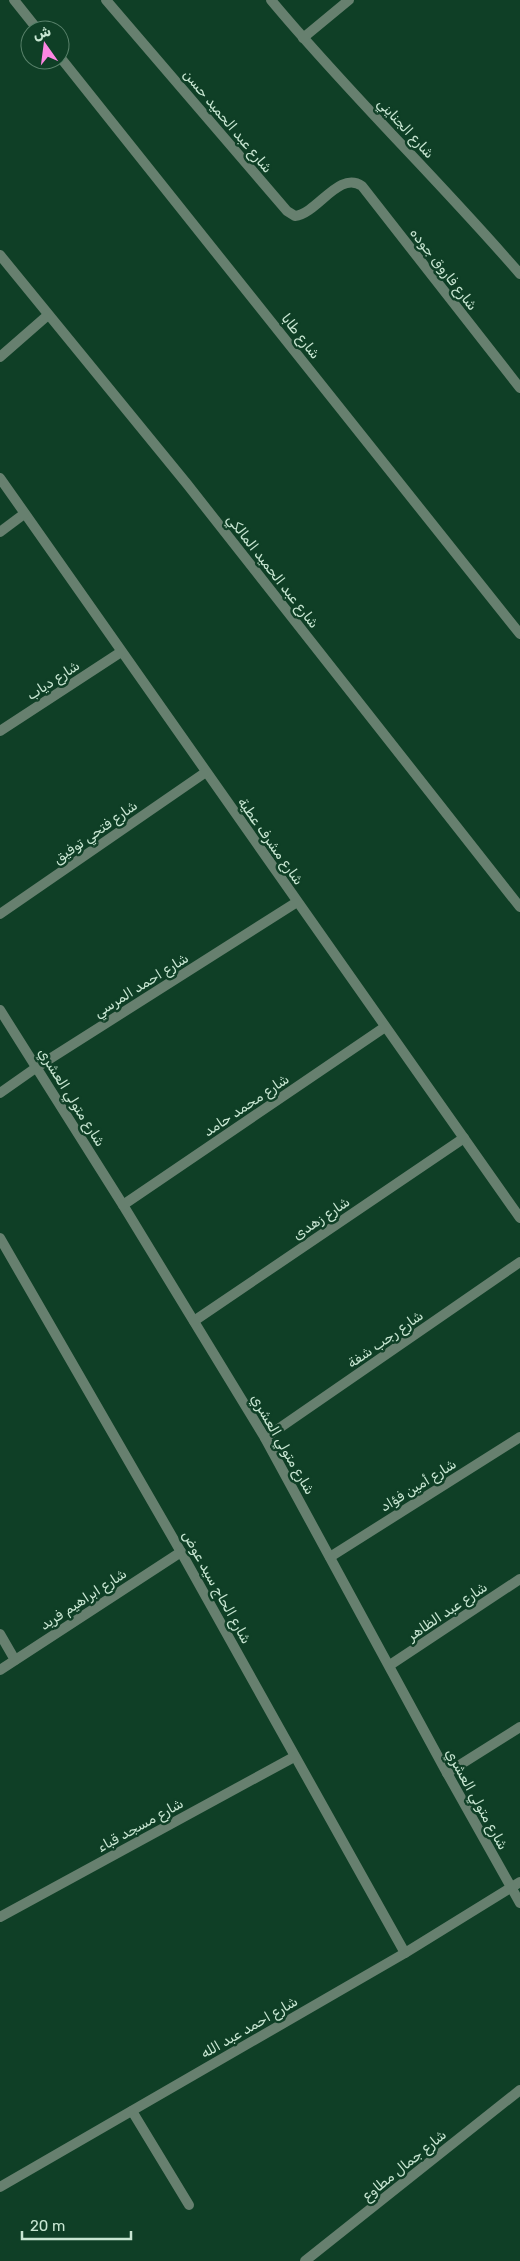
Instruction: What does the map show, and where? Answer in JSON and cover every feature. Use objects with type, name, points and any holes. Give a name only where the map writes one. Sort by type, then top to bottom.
[{"type":"street","points":[[14,0],[30,20]]},
{"type":"street","name":"شارع عبد الحميد حسن","points":[[106,0],[287,211],[295,216],[305,213],[340,186]]},
{"type":"street","name":"شارع الجنايني","points":[[271,0],[303,38],[473,220],[520,274]]},
{"type":"street","points":[[303,38],[349,0]]},
{"type":"street","name":"شارع طابا","points":[[70,70],[520,634]]},
{"type":"street","name":"شارع فاروق جوده","points":[[340,186],[348,181],[362,186],[520,388]]},
{"type":"street","name":"شارع عبد الحميد المالكي","points":[[0,255],[187,484],[520,908]]},
{"type":"street","points":[[0,357],[48,315]]},
{"type":"street","name":"شارع مشرف عطية","points":[[0,478],[520,1218]]},
{"type":"street","points":[[0,532],[24,514]]},
{"type":"street","name":"شارع دياب","points":[[0,731],[121,652]]},
{"type":"street","name":"شارع فتحي توفيق","points":[[0,914],[206,772]]},
{"type":"street","name":"شارع احمد المرسي","points":[[0,1093],[37,1067],[298,902]]},
{"type":"street","name":"شارع متولي العشري","points":[[0,1010],[123,1205],[266,1438],[447,1773],[516,1885],[520,1903]]},
{"type":"street","name":"شارع محمد حامد","points":[[123,1205],[385,1027]]},
{"type":"street","name":"شارع زهدى","points":[[194,1321],[464,1138]]},
{"type":"street","name":"شارع الحاج سيد عوض","points":[[0,1238],[182,1552],[294,1757],[405,1953]]},
{"type":"street","name":"شارع رجب شفة","points":[[266,1438],[520,1262]]},
{"type":"street","name":"شارع أمين فؤاد","points":[[330,1557],[520,1437]]},
{"type":"street","name":"شارع ابراهيم فريد","points":[[0,1670],[182,1552]]},
{"type":"street","name":"شارع عبد الظاهر","points":[[390,1665],[520,1579]]},
{"type":"street","points":[[0,1634],[15,1660]]},
{"type":"street","points":[[447,1773],[520,1727]]},
{"type":"street","name":"شارع مسجد قباء","points":[[0,1917],[294,1757]]},
{"type":"street","name":"شارع احمد عبد الله","points":[[0,2187],[405,1953],[516,1885]]},
{"type":"street","name":"شارع جمال مطاوع","points":[[305,2261],[520,2090]]},
{"type":"street","points":[[132,2111],[189,2205]]}]
